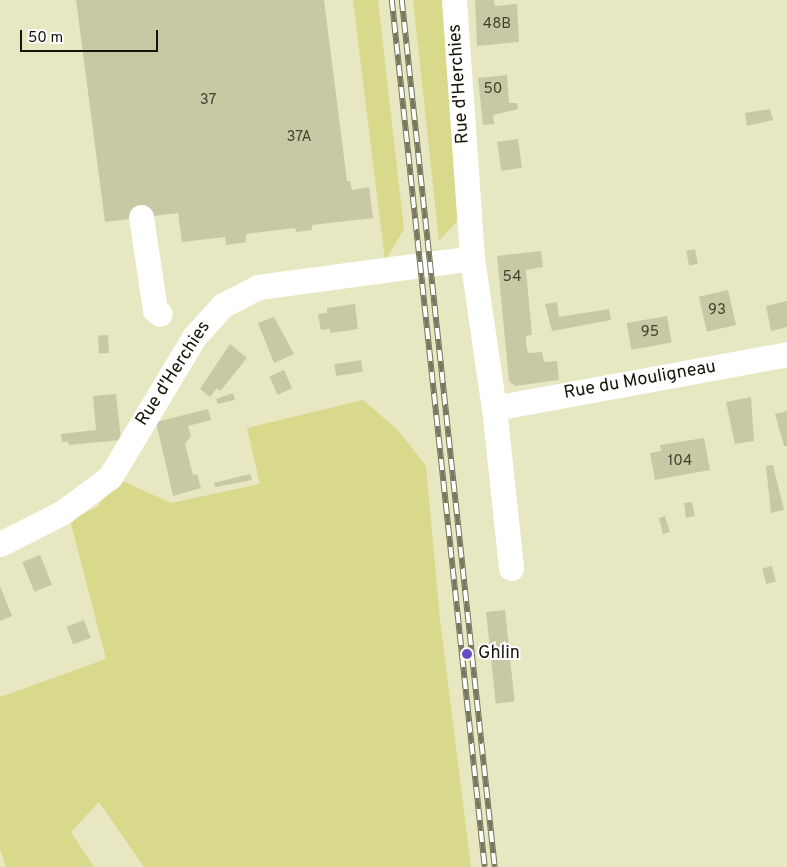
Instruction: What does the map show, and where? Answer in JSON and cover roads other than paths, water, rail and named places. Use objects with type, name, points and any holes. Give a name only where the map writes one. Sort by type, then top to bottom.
[{"type":"street","name":"Rue d'Herchies","points":[[454,0],[472,258],[494,408],[511,568]]},
{"type":"street","points":[[141,217],[155,310],[160,314]]},
{"type":"street","name":"Rue d'Herchies","points":[[0,544],[63,512],[110,477],[194,337],[223,305],[258,287],[472,258]]},
{"type":"street","name":"Rue du Mouligneau","points":[[494,408],[787,354]]},
{"type":"railway","points":[[392,0],[485,867]]},
{"type":"railway","points":[[402,0],[495,867]]},
{"type":"place","name":"Ghlin","points":[[467,654]]}]
